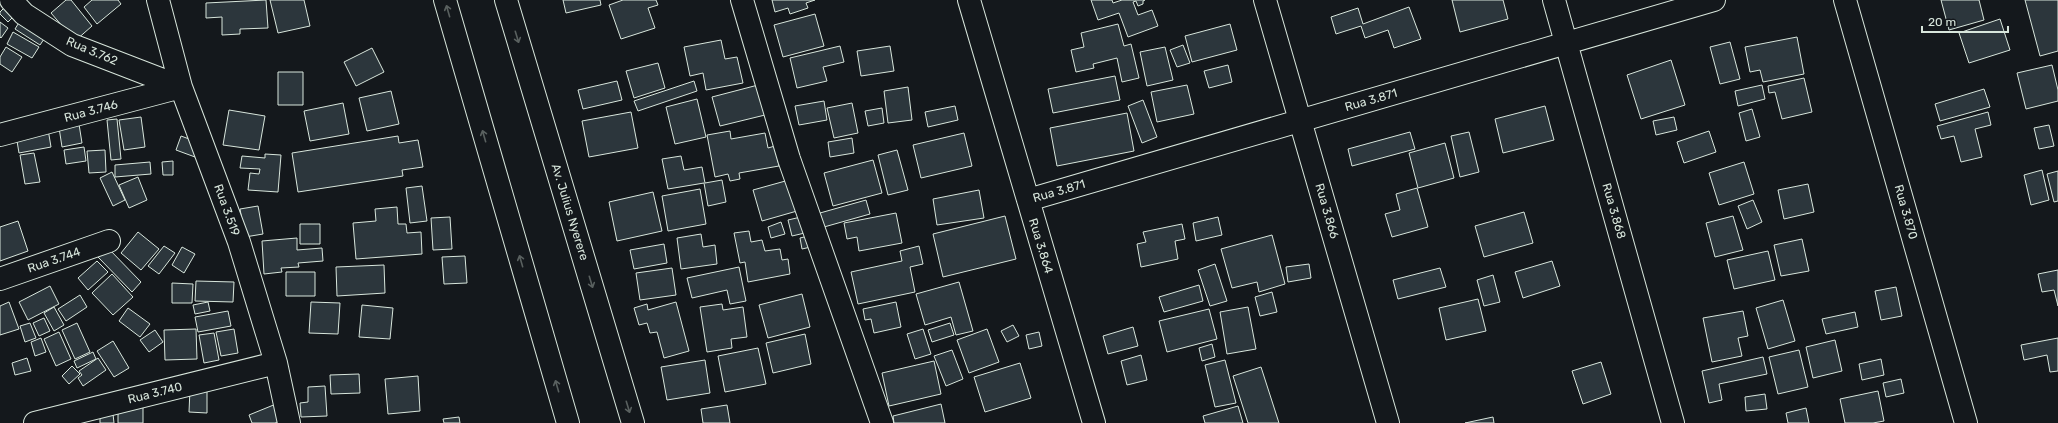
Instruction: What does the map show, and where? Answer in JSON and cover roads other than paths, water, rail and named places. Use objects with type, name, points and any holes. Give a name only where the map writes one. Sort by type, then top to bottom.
[{"type":"street","name":"Rua 3.762","points":[[11,0],[24,14],[72,45],[181,86]]},
{"type":"street","name":"Rua 3.519","points":[[158,0],[181,86],[239,242],[276,363],[289,423]]},
{"type":"street","points":[[445,0],[568,423]]},
{"type":"street","name":"Av. Julius Nyerere","points":[[506,0],[633,423]]},
{"type":"street","points":[[742,0],[789,158],[882,423]]},
{"type":"street","name":"Rua 3.864","points":[[969,0],[1094,423]]},
{"type":"street","name":"Rua 3.866","points":[[1265,0],[1388,423]]},
{"type":"street","name":"Rua 3.868","points":[[1554,0],[1673,423]]},
{"type":"street","name":"Rua 3.871","points":[[1028,200],[1714,0]]},
{"type":"street","name":"Rua 3.870","points":[[1845,0],[1966,423]]},
{"type":"street","name":"Rua 3.746","points":[[0,135],[181,86]]},
{"type":"street","name":"Rua 3.744","points":[[0,279],[109,241]]},
{"type":"street","name":"Rua 3.740","points":[[35,423],[276,363]]}]
